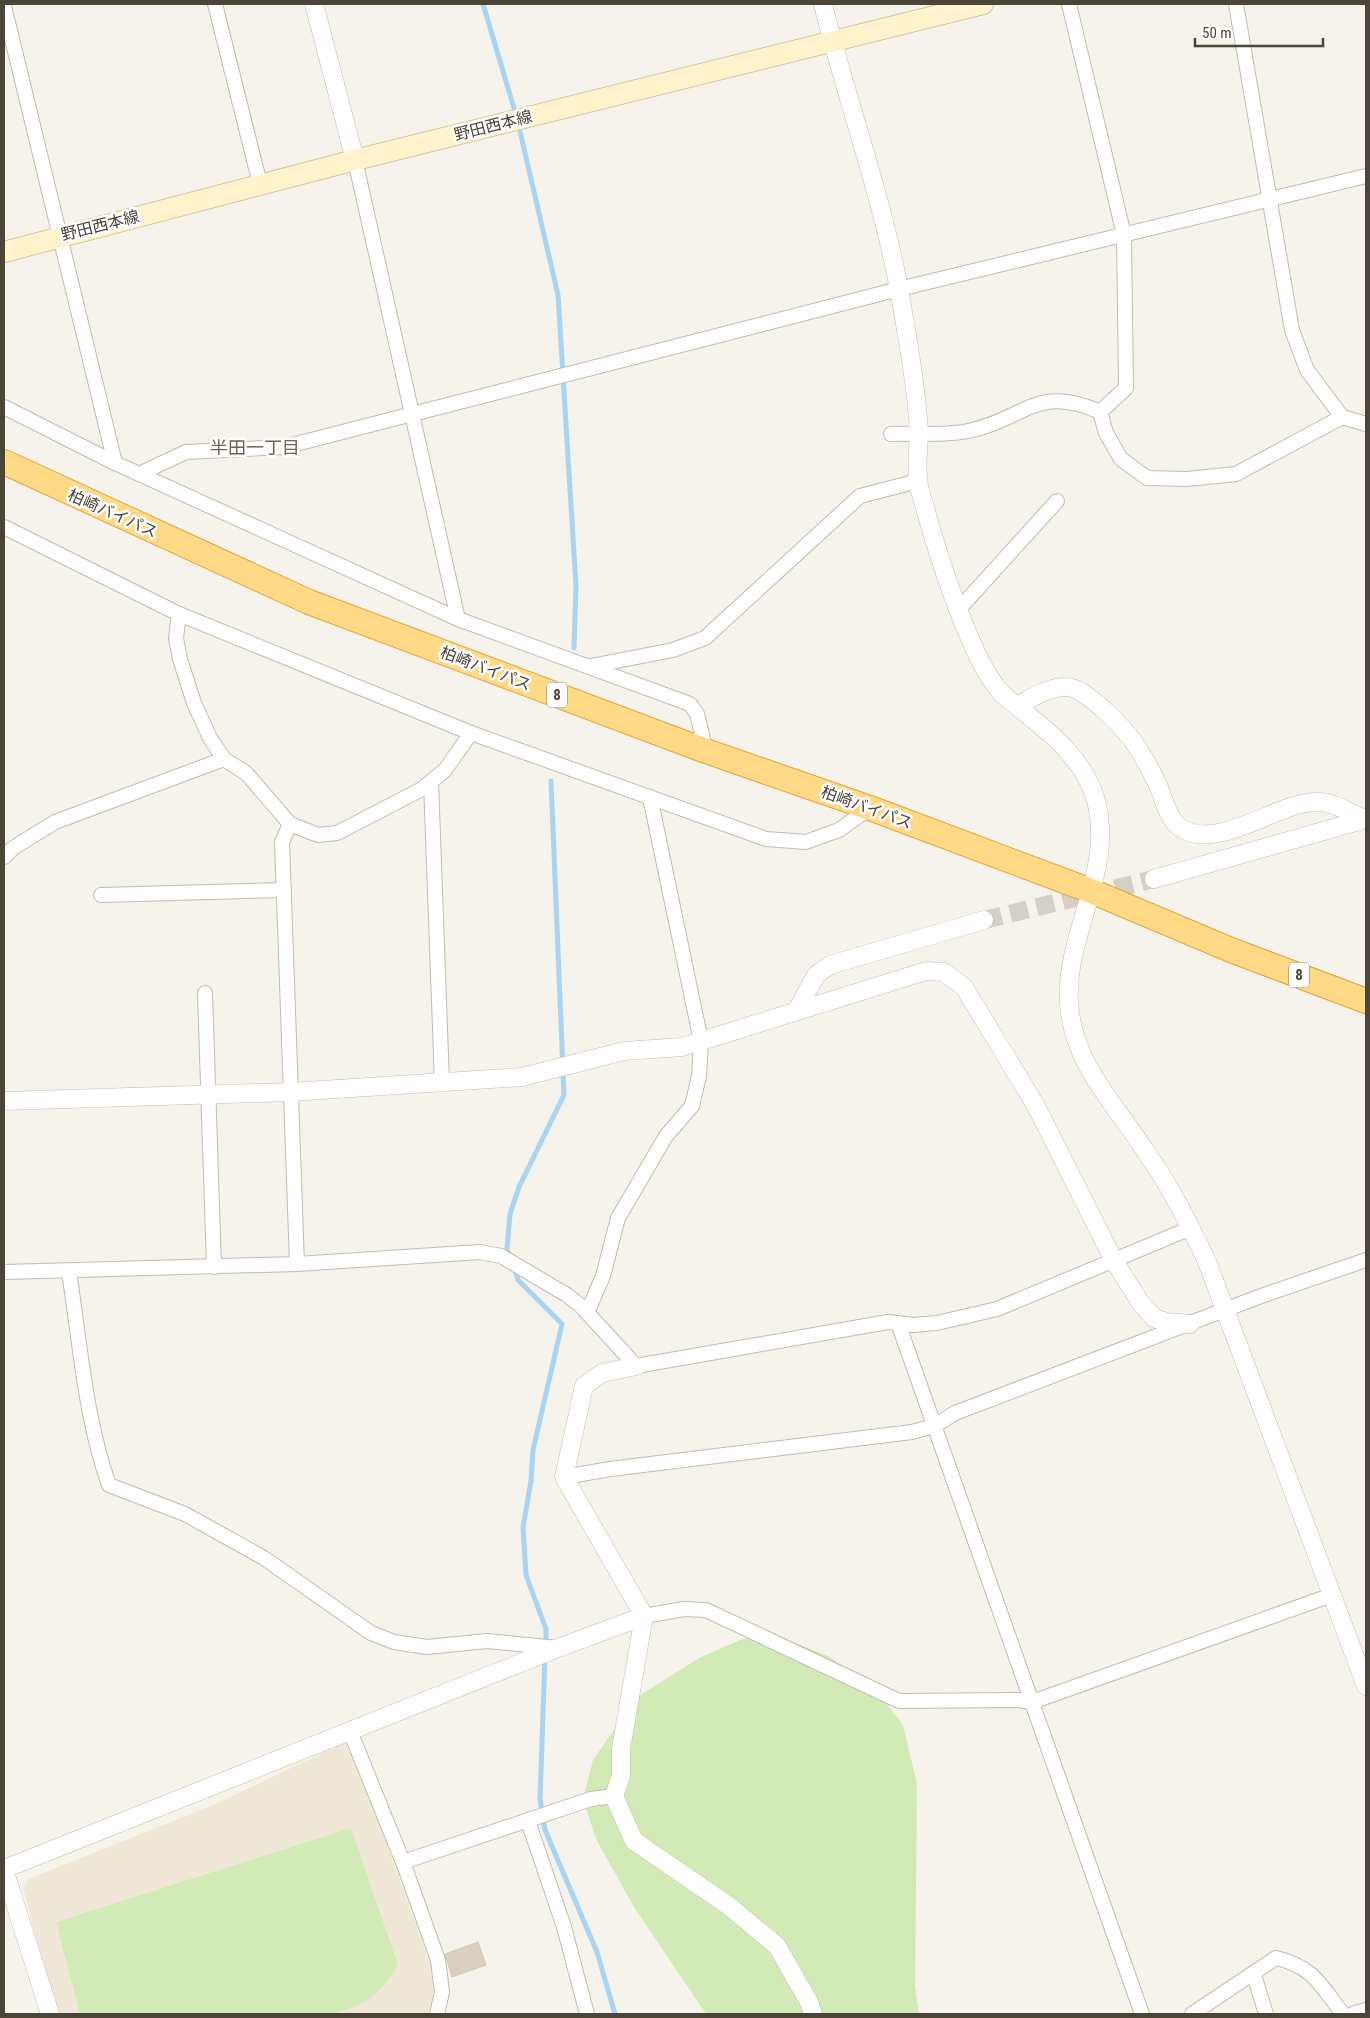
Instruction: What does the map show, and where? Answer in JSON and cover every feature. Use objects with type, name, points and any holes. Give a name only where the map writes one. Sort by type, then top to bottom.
[{"type":"highway","name":"柏崎バイパス","points":[[5,467],[309,602],[706,751],[870,808],[1231,944],[1366,988]]},
{"type":"highway","name":"柏崎バイパス","points":[[1231,944],[1366,1001]]},
{"type":"main road","name":"野田西本線","points":[[4,252],[60,235],[260,184],[832,40],[983,4]]},
{"type":"street","points":[[215,4],[260,184]]},
{"type":"street","points":[[314,4],[355,160],[458,619]]},
{"type":"street","points":[[823,4],[886,228],[899,289],[919,433],[918,481],[935,543],[959,609],[985,668],[999,690],[1070,752],[1083,770],[1093,792],[1100,815],[1102,842],[1071,971],[1068,1001],[1071,1026],[1078,1048],[1096,1084],[1145,1149],[1179,1202],[1206,1260],[1366,1686]]},
{"type":"street","points":[[1069,4],[1124,235],[1126,388],[1100,412]]},
{"type":"street","points":[[1236,4],[1292,330],[1307,370],[1342,417],[1366,424]]},
{"type":"street","points":[[4,6],[116,463]]},
{"type":"street","points":[[139,474],[186,452],[284,447],[546,378],[899,289],[1366,176]]},
{"type":"street","points":[[891,434],[966,431],[989,426],[1030,406],[1055,400],[1080,402],[1100,412],[1106,432],[1121,459],[1147,478],[1179,479],[1236,474],[1342,417]]},
{"type":"street","points":[[4,408],[139,474],[458,619],[690,704],[697,714],[706,751]]},
{"type":"street","points":[[590,666],[673,650],[705,638],[860,496],[918,481]]},
{"type":"street","points":[[959,609],[1057,501]]},
{"type":"street","points":[[4,527],[179,614],[471,733],[766,838],[806,842],[839,830],[870,808]]},
{"type":"street","points":[[179,614],[176,638],[180,659],[194,703],[210,738],[224,758],[246,773],[290,824],[318,834],[337,833],[431,782],[445,770],[471,733]]},
{"type":"street","points":[[1017,706],[1050,689],[1068,686],[1087,696],[1112,718],[1136,745],[1158,784],[1166,809],[1181,828],[1203,834],[1228,831],[1290,808],[1319,802],[1335,804],[1352,815],[1366,819]]},
{"type":"street","points":[[4,857],[13,848],[56,822],[224,758]]},
{"type":"street","points":[[431,782],[442,1083]]},
{"type":"street","points":[[587,1313],[604,1276],[618,1218],[666,1136],[692,1106],[700,1076],[702,1041],[650,797]]},
{"type":"street","points":[[1154,879],[1366,819]]},
{"type":"street","points":[[290,824],[282,842],[297,1264]]},
{"type":"street","points":[[101,895],[284,890]]},
{"type":"street","points":[[797,1010],[816,976],[830,965],[984,920]]},
{"type":"street","points":[[4,1100],[291,1092],[522,1077],[624,1051],[682,1047],[926,971],[944,972],[964,987],[1036,1106],[1113,1259],[1140,1302],[1154,1318],[1166,1322],[1190,1324]]},
{"type":"street","points":[[205,994],[214,1267]]},
{"type":"street","points":[[812,2014],[809,2002],[776,1946],[729,1906],[634,1841],[614,1796],[620,1776],[621,1749],[644,1616],[564,1477],[584,1386],[602,1374],[636,1366],[878,1324],[898,1323],[913,1325],[937,1323],[997,1308],[1191,1228]]},
{"type":"street","points":[[4,1272],[69,1272],[297,1264],[480,1252],[501,1256],[567,1295],[587,1313],[636,1366]]},
{"type":"street","points":[[564,1477],[610,1469],[912,1432],[934,1426],[955,1413],[1225,1310],[1366,1260]]},
{"type":"street","points":[[69,1272],[88,1398],[100,1461],[109,1485],[193,1519],[264,1558],[371,1633],[394,1642],[427,1647],[487,1641],[558,1648]]},
{"type":"street","points":[[898,1323],[1142,2014]]},
{"type":"street","points":[[50,2014],[4,1869],[350,1730],[644,1616],[684,1609],[706,1610],[899,1701],[1017,1700],[1032,1702],[1332,1595]]},
{"type":"street","points":[[350,1730],[403,1862],[438,1960],[442,1992],[437,2014]]},
{"type":"street","points":[[403,1862],[591,1799],[614,1796]]},
{"type":"street","points":[[528,1821],[564,1927],[587,2014]]},
{"type":"street","points":[[1192,2014],[1254,1975],[1276,1958],[1292,1962],[1310,1972],[1343,2014]]},
{"type":"street","points":[[1254,1975],[1266,2014]]},
{"type":"street","points":[[1353,2014],[1366,2010]]},
{"type":"shaded area","points":[[344,1743],[352,1751],[358,1764],[432,1969],[435,1995],[428,2014],[60,2014],[40,1954],[23,1887],[29,1879],[211,1806]]},
{"type":"green space","points":[[779,1636],[830,1657],[880,1695],[903,1725],[917,1784],[915,1986],[919,2014],[706,2014],[634,1907],[596,1839],[583,1799],[593,1760],[636,1698],[699,1658],[745,1638]]},
{"type":"green space","points":[[351,1828],[398,1965],[384,1985],[371,1998],[354,2007],[331,2014],[80,2014],[56,1922]]},
{"type":"building","points":[[478,1942],[486,1965],[452,1977],[445,1954]]},
{"type":"waterway","points":[[483,4],[516,115]]},
{"type":"waterway","points":[[518,123],[558,295],[576,586],[574,648]]},
{"type":"waterway","points":[[510,1258],[507,1249],[510,1214],[519,1187],[564,1095],[551,781]]},
{"type":"waterway","points":[[514,1268],[518,1280],[562,1324],[533,1450],[531,1481],[523,1527],[526,1575],[546,1629],[546,1645]]},
{"type":"waterway","points":[[545,1656],[540,1799],[545,1830],[597,1952],[615,2014]]},
{"type":"tunnel","points":[[984,920],[1154,879]]},
{"type":"district","name":"半田一丁目","points":[[255,448]]}]
